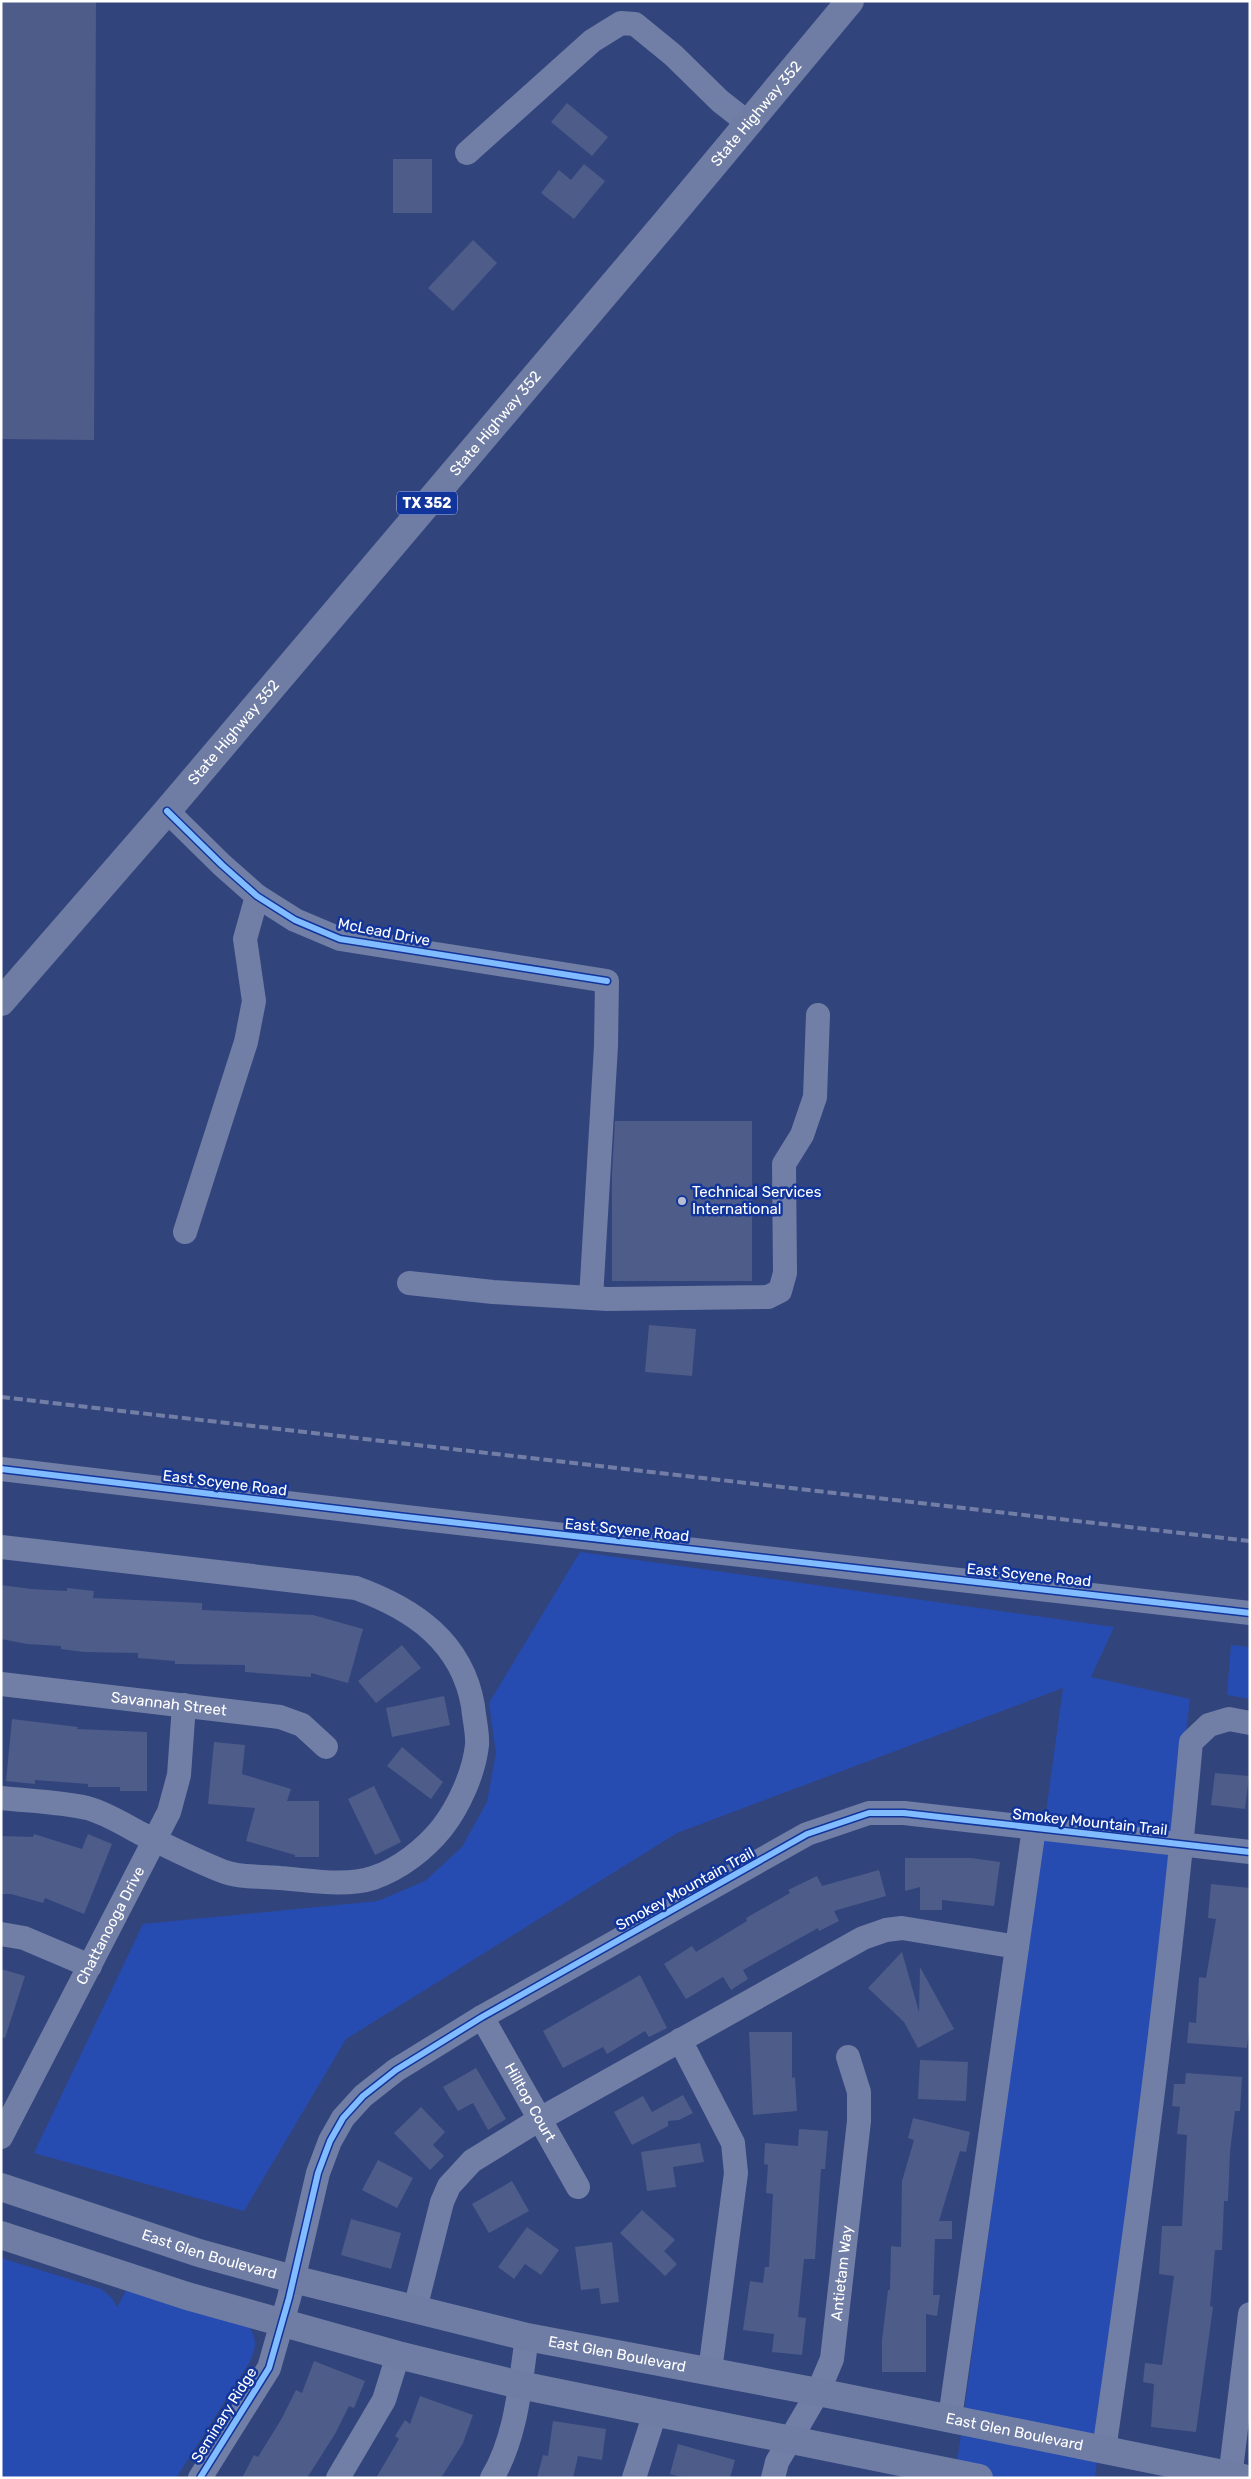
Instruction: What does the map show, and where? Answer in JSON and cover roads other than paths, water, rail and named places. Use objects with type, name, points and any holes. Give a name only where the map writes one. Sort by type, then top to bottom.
[{"type":"main road","name":"State Highway 352","points":[[1,1002],[167,812],[850,1]]},
{"type":"main road","name":"East Glen Boulevard","points":[[1,2187],[200,2253],[293,2279],[526,2337],[950,2418],[1234,2477]]},
{"type":"main road","points":[[1,2235],[280,2324],[398,2355],[520,2385],[788,2440],[910,2471],[979,2478]]},
{"type":"street","points":[[467,153],[592,41],[621,23],[635,24],[673,55],[720,101],[748,123]]},
{"type":"street","name":"McLead Drive","points":[[167,812],[257,896],[295,920],[340,939],[607,981],[606,1046],[591,1298]]},
{"type":"street","points":[[185,1232],[246,1042],[254,1001],[245,939],[257,896]]},
{"type":"street","points":[[409,1283],[493,1292],[591,1298],[768,1297],[780,1291],[784,1273],[784,1164],[802,1135],[815,1097],[818,1014]]},
{"type":"street","name":"East Scyene Road","points":[[1,1469],[406,1518],[1250,1613]]},
{"type":"street","points":[[1,1547],[356,1588],[394,1603],[416,1617],[435,1633],[451,1651],[464,1674],[470,1693],[477,1745],[472,1764],[449,1819],[433,1839],[398,1866],[373,1878],[342,1882],[224,1872],[106,1815],[87,1808],[1,1798]]},
{"type":"street","name":"Savannah Street","points":[[1,1684],[280,1717],[302,1725],[326,1747]]},
{"type":"street","name":"Chattanooga Drive","points":[[1,2137],[169,1812],[179,1775],[184,1705]]},
{"type":"street","points":[[1104,2450],[1141,2182],[1182,1845],[1192,1742],[1209,1725],[1229,1719],[1250,1723]]},
{"type":"street","name":"Smokey Mountain Trail","points":[[293,2279],[318,2173],[330,2141],[343,2118],[363,2096],[396,2070],[482,2017],[807,1834],[869,1813],[904,1813],[1250,1852]]},
{"type":"street","points":[[950,2418],[1034,1828]]},
{"type":"street","points":[[415,2309],[442,2202],[449,2186],[472,2161],[540,2119],[863,1938],[886,1930],[902,1928],[1017,1947]]},
{"type":"street","points":[[1,1934],[24,1938],[90,1966]]},
{"type":"street","name":"Hilltop Court","points":[[482,2017],[578,2187]]},
{"type":"street","points":[[680,2040],[733,2143],[736,2155],[736,2173],[710,2371]]},
{"type":"street","name":"Antietam Way","points":[[773,2478],[777,2462],[788,2440],[818,2392],[832,2359],[859,2121],[859,2092],[848,2057]]},
{"type":"street","name":"Seminary Ridge","points":[[200,2478],[269,2368],[293,2279]]},
{"type":"street","points":[[1234,2477],[1250,2314]]},
{"type":"street","points":[[492,2478],[500,2463],[516,2410],[526,2337]]},
{"type":"street","points":[[338,2478],[384,2400],[398,2355]]},
{"type":"street","points":[[634,2478],[654,2413]]},
{"type":"railway","points":[[1,1397],[1250,1541]]},
{"type":"place","name":"Technical Services International","points":[[682,1201]]}]
